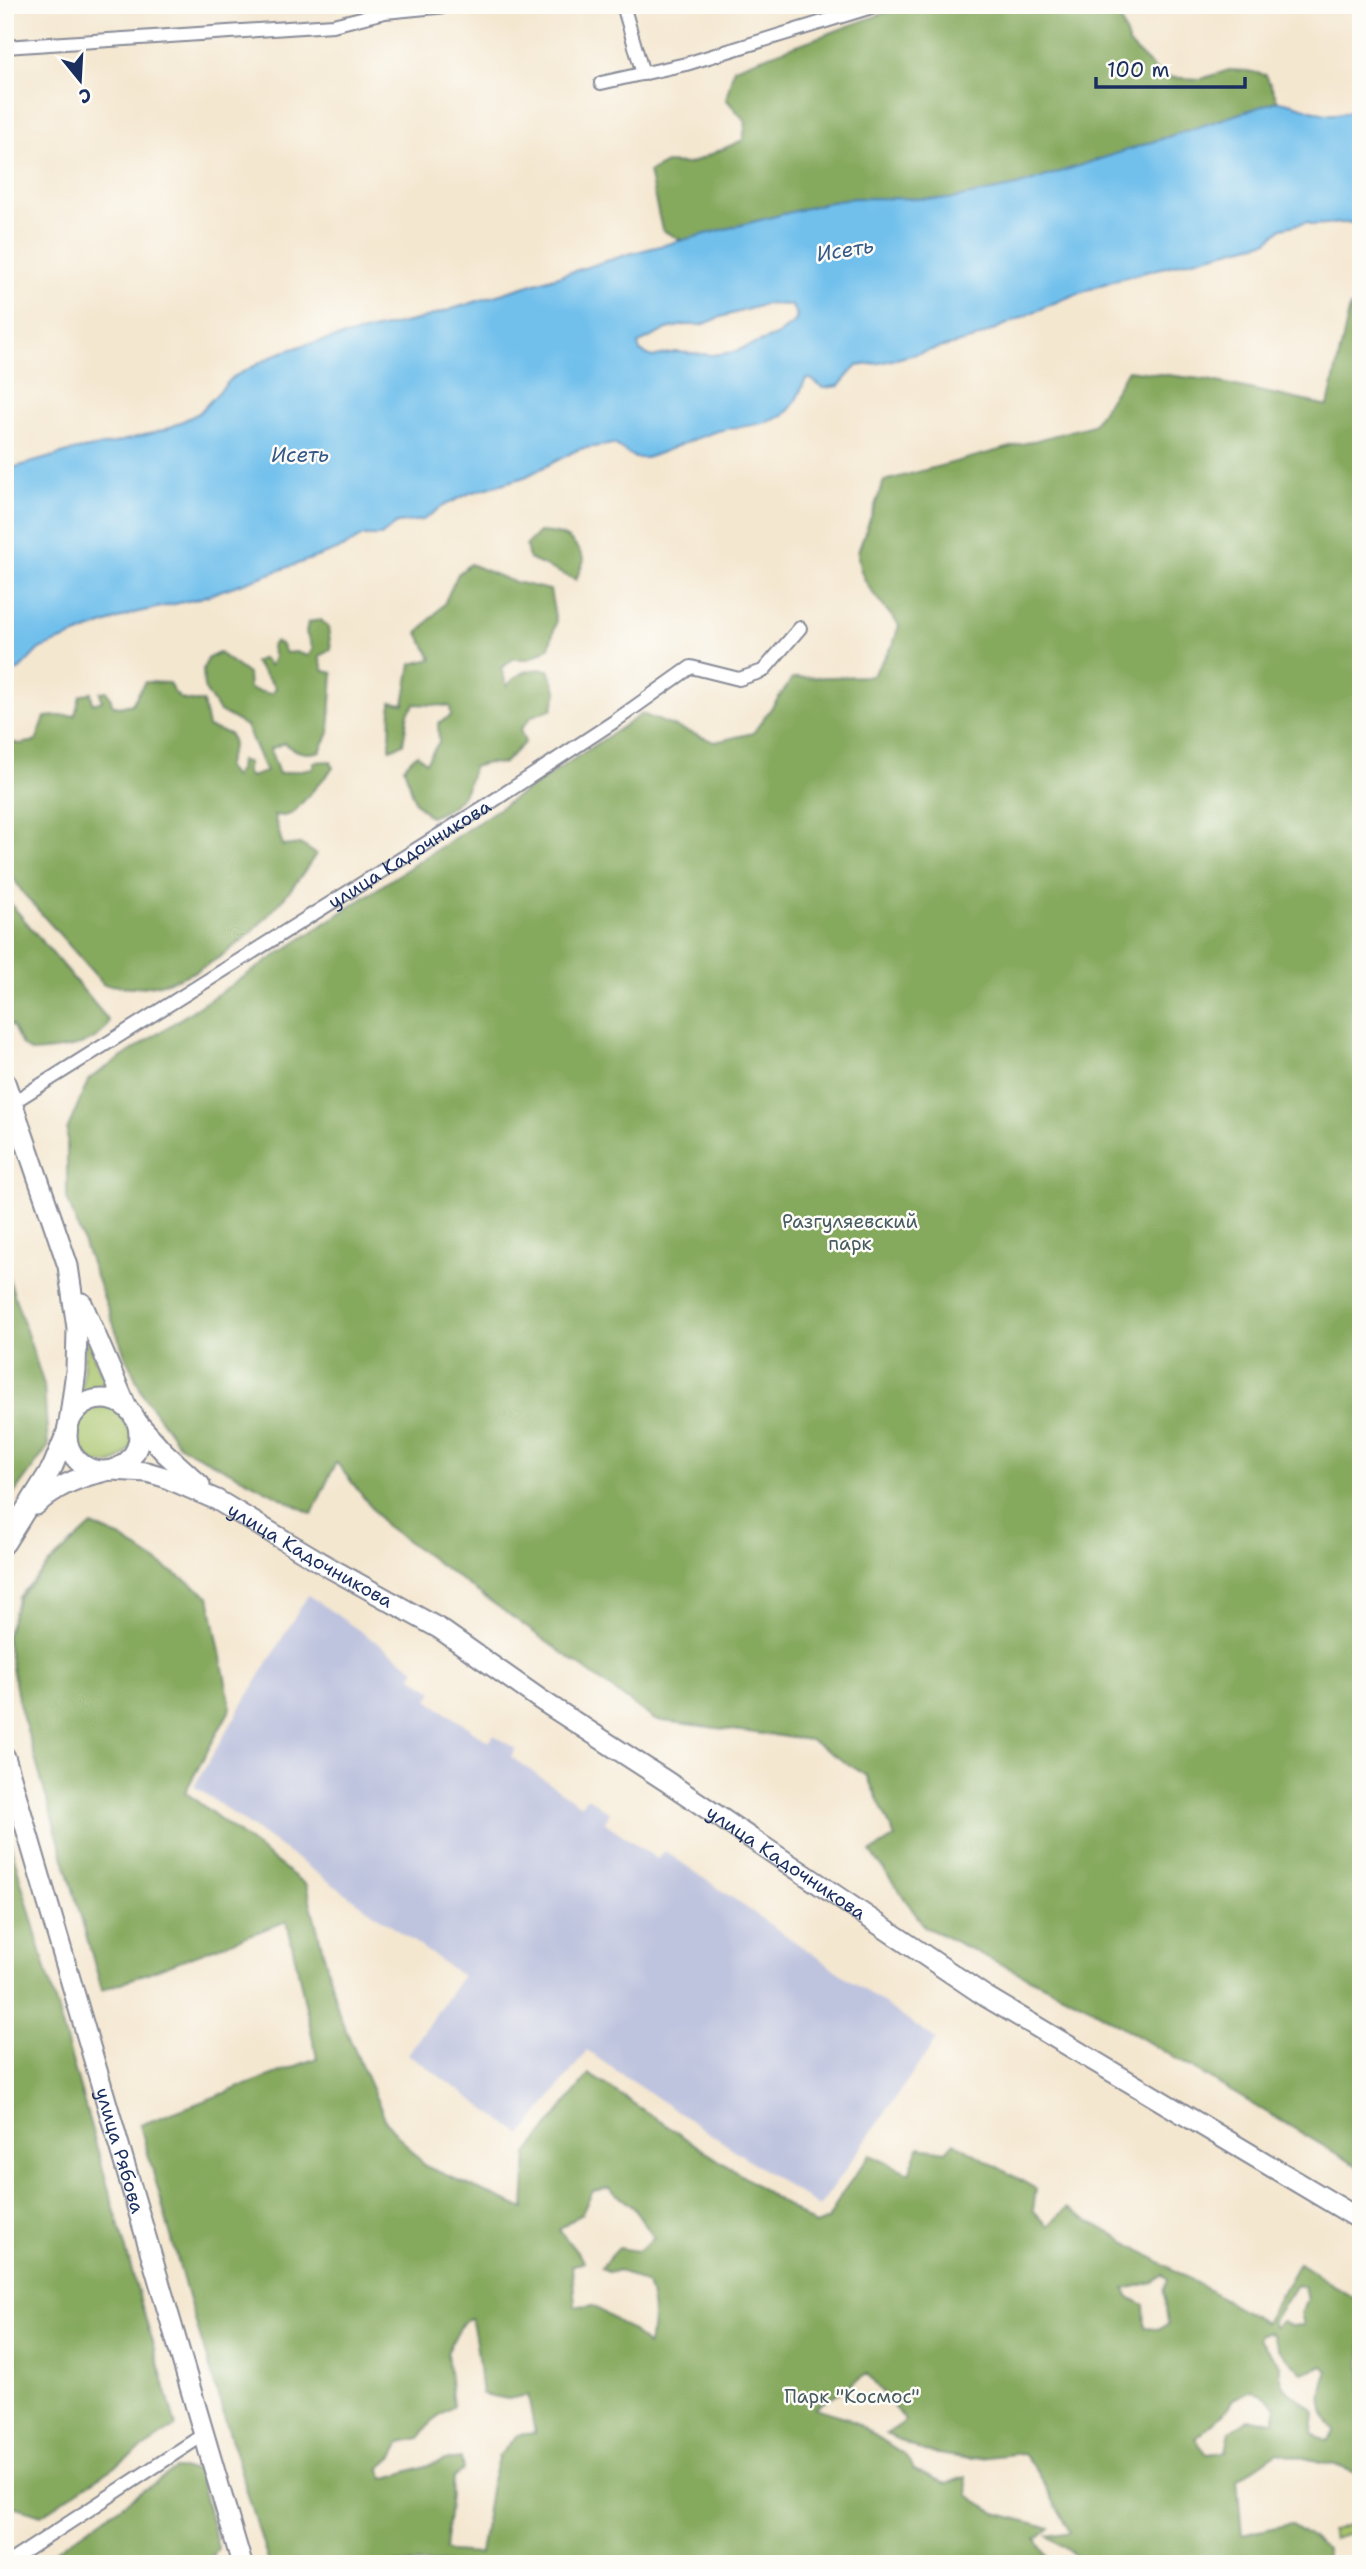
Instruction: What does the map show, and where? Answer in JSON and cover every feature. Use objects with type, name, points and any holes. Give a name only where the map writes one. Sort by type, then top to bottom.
[{"type":"main road","points":[[5,1082],[68,1266],[98,1344],[132,1415],[139,1439],[128,1462],[58,1487],[23,1518]]},
{"type":"main road","points":[[5,1543],[23,1518],[59,1455],[68,1427],[76,1371],[78,1328],[68,1266]]},
{"type":"main road","points":[[94,1400],[112,1400],[132,1415],[183,1471],[217,1500],[147,1472],[95,1471],[79,1463],[69,1449],[68,1427],[79,1409],[94,1400]]},
{"type":"main road","name":"улица Кадочникова","points":[[217,1500],[332,1570],[440,1629],[541,1700],[985,1996],[1361,2220]]},
{"type":"main road","name":"улица Рябова","points":[[5,1757],[242,2564]]},
{"type":"street","points":[[5,47],[332,25],[385,12],[457,5]]},
{"type":"street","points":[[622,5],[643,74]]},
{"type":"street","points":[[601,83],[686,64],[878,5]]},
{"type":"street","name":"улица Кадочникова","points":[[12,1102],[487,805],[615,721],[691,667],[739,679],[764,671],[800,628]]},
{"type":"street","points":[[6,2564],[203,2435]]},
{"type":"shaded area","points":[[308,1595],[415,1669],[411,1676],[433,1691],[428,1700],[489,1742],[494,1735],[516,1749],[511,1757],[581,1805],[587,1797],[610,1813],[604,1822],[657,1859],[665,1851],[936,2040],[819,2207],[587,2051],[522,2135],[408,2054],[462,1976],[194,1786]]},
{"type":"green space","points":[[906,5],[1111,5],[1117,9],[1129,44],[1163,77],[1201,79],[1229,70],[1248,71],[1266,75],[1278,101],[1017,186],[951,199],[854,198],[683,241],[662,230],[649,172],[666,163],[689,164],[743,140],[746,122],[726,99],[734,68]]},
{"type":"green space","name":"Разгуляевский парк","points":[[1350,307],[1361,313],[1361,2168],[1087,2006],[925,1927],[871,1852],[895,1837],[867,1776],[810,1740],[655,1720],[385,1525],[336,1462],[312,1514],[180,1446],[144,1397],[125,1355],[67,1198],[67,1130],[89,1079],[642,714],[715,742],[753,733],[793,678],[872,676],[893,645],[899,625],[872,592],[859,563],[858,552],[884,481],[1093,425],[1128,370],[1208,380],[1328,406]]},
{"type":"green space","points":[[539,532],[561,535],[576,546],[584,560],[576,580],[529,559],[526,545]]},
{"type":"green space","points":[[470,564],[511,581],[550,590],[556,622],[549,648],[529,659],[513,659],[501,668],[507,686],[525,672],[549,670],[557,693],[552,709],[532,716],[520,730],[525,742],[503,764],[487,763],[473,767],[468,785],[460,799],[448,809],[430,817],[415,802],[404,767],[417,754],[426,762],[439,742],[438,723],[451,716],[450,706],[415,704],[408,713],[403,744],[390,749],[391,702],[404,704],[411,664],[432,659],[418,633],[444,604],[458,574]]},
{"type":"green space","points":[[321,620],[328,627],[331,649],[319,657],[324,671],[333,673],[329,733],[320,751],[301,752],[284,743],[270,749],[279,774],[313,768],[314,762],[331,761],[333,768],[293,813],[285,816],[274,815],[283,846],[300,844],[316,854],[264,920],[220,957],[169,981],[142,987],[104,985],[23,893],[5,865],[5,741],[20,744],[36,741],[45,717],[75,715],[80,696],[91,692],[93,704],[102,701],[100,692],[107,691],[113,705],[119,707],[132,704],[145,682],[169,683],[182,699],[203,702],[208,727],[230,734],[233,744],[226,767],[234,777],[239,770],[240,760],[248,763],[246,772],[250,777],[266,772],[246,726],[218,710],[204,688],[203,669],[208,658],[219,653],[248,674],[249,689],[271,694],[276,688],[254,662],[263,658],[270,666],[274,657],[271,646],[275,642],[281,644],[286,653],[296,652],[308,656],[313,649],[306,633],[308,622]]},
{"type":"green space","points":[[5,897],[109,1021],[97,1037],[76,1046],[32,1052],[22,1045],[12,1025],[5,1027]]},
{"type":"green space","points":[[5,1267],[44,1385],[48,1447],[5,1506]]},
{"type":"green space","points":[[86,1335],[111,1393],[97,1392],[81,1397]]},
{"type":"green space","points":[[104,1406],[115,1408],[128,1419],[133,1435],[131,1446],[120,1459],[104,1464],[93,1462],[80,1451],[75,1435],[77,1424],[88,1411]]},
{"type":"green space","points":[[92,1525],[121,1538],[209,1596],[231,1708],[185,1792],[306,1885],[340,2017],[387,2123],[425,2166],[524,2209],[527,2154],[589,2074],[816,2225],[828,2220],[842,2193],[870,2155],[909,2173],[919,2147],[946,2151],[954,2142],[1036,2189],[1033,2210],[1048,2226],[1067,2208],[1265,2323],[1299,2263],[1361,2303],[1361,2475],[1335,2465],[1278,2452],[1237,2480],[1242,2535],[1290,2524],[1327,2548],[1327,2564],[1088,2564],[1048,2536],[1070,2532],[1039,2474],[1023,2453],[970,2459],[925,2452],[886,2434],[906,2421],[867,2374],[815,2408],[848,2418],[905,2455],[914,2470],[946,2483],[966,2477],[968,2495],[996,2513],[1050,2528],[1036,2540],[1051,2563],[269,2564],[188,2297],[140,2125],[317,2058],[287,1921],[102,1990],[19,1703],[6,1637],[19,1597],[48,1565]],"holes":[[[609,2188],[634,2208],[654,2238],[638,2251],[619,2248],[601,2267],[609,2273],[619,2270],[647,2284],[653,2315],[647,2346],[634,2332],[592,2305],[575,2306],[572,2266],[584,2261],[559,2230],[582,2213],[593,2191]],[[1163,2275],[1168,2279],[1164,2291],[1168,2325],[1157,2329],[1145,2328],[1144,2305],[1128,2297],[1125,2289],[1153,2282]],[[1296,2285],[1303,2287],[1308,2299],[1301,2313],[1304,2325],[1291,2326],[1283,2321],[1274,2327],[1272,2322]],[[471,2319],[482,2394],[508,2399],[528,2395],[535,2433],[517,2435],[499,2456],[491,2483],[480,2554],[445,2549],[453,2477],[463,2470],[461,2458],[445,2460],[384,2479],[379,2469],[393,2457],[401,2442],[420,2438],[434,2419],[453,2406],[447,2353],[463,2322]],[[1270,2332],[1279,2349],[1302,2373],[1323,2366],[1328,2371],[1322,2402],[1325,2417],[1335,2430],[1327,2441],[1313,2434],[1315,2412],[1286,2388],[1280,2375],[1280,2365],[1258,2338],[1260,2333]],[[1250,2390],[1266,2397],[1277,2407],[1274,2421],[1248,2420],[1230,2431],[1226,2452],[1207,2454],[1195,2439],[1233,2399]]]},
{"type":"green space","points":[[5,1825],[176,2426],[41,2515],[5,2503]]},
{"type":"green space","points":[[175,2469],[198,2470],[218,2548],[209,2564],[36,2564]]},
{"type":"green space","points":[[1350,2524],[1353,2533],[1333,2539],[1330,2531]]},
{"type":"water","name":"Исеть","points":[[1278,101],[1326,114],[1347,112],[1361,107],[1361,222],[1310,225],[1308,222],[1282,228],[1268,241],[1118,279],[1061,300],[971,340],[880,363],[856,366],[839,386],[823,388],[811,379],[806,379],[793,405],[780,417],[763,423],[718,431],[646,458],[635,458],[614,444],[579,449],[525,477],[470,493],[441,507],[423,520],[397,523],[381,536],[363,536],[342,548],[246,582],[197,599],[134,613],[39,649],[20,669],[5,675],[5,470],[167,429],[199,413],[233,377],[277,354],[304,345],[417,320],[629,254],[826,203],[854,198],[951,199],[1017,186]],"holes":[[[766,304],[791,305],[797,315],[795,322],[776,336],[733,352],[713,355],[675,352],[652,357],[640,351],[638,344],[667,329],[702,325]]]},
{"type":"park label","name":"Парк \"Космос\"","points":[[852,2396]]}]
